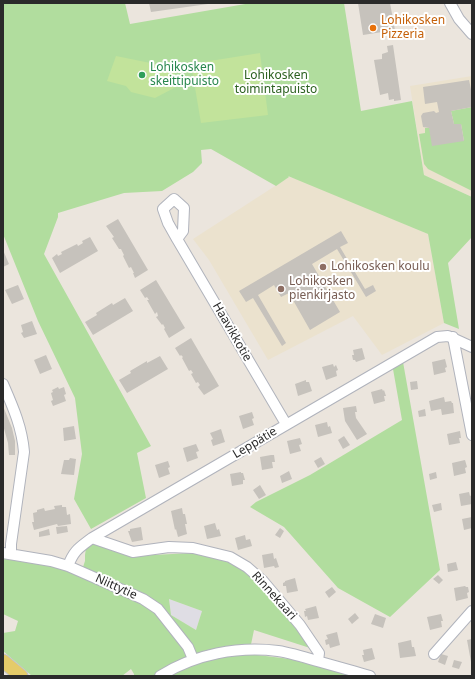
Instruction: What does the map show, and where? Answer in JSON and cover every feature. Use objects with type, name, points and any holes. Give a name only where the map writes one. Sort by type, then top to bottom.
[{"type":"main road","points":[[3,661],[21,676]]},
{"type":"street","points":[[450,3],[459,19],[472,34]]},
{"type":"street","name":"Haavikkotie","points":[[178,239],[183,231],[184,208],[174,199],[159,206],[168,223],[286,424]]},
{"type":"street","name":"Leppätie","points":[[68,566],[73,554],[92,538],[437,336],[452,337]]},
{"type":"street","points":[[452,337],[472,347]]},
{"type":"street","points":[[452,337],[472,435]]},
{"type":"street","name":"Niittytie","points":[[3,384],[23,436],[24,452],[11,544],[7,553],[68,566],[143,599],[158,609],[188,647],[194,659]]},
{"type":"street","name":"Rinnekaari","points":[[92,538],[133,552],[170,547],[193,548],[230,557],[247,567],[263,581],[300,625],[319,653],[318,661]]},
{"type":"street","points":[[434,654],[472,611]]},
{"type":"street","points":[[160,676],[171,669],[194,659],[210,655],[251,650],[279,651],[370,676]]},
{"type":"shaded area","points":[[472,76],[472,197],[424,175],[410,86]]},
{"type":"shaded area","name":"Lohikosken koulu","points":[[289,177],[308,182],[428,234],[444,323],[382,355],[353,316],[268,360],[209,260],[193,239]]},
{"type":"shaded area","points":[[169,599],[202,611],[196,630],[171,615]]},
{"type":"green space","name":"Lohikosken toimintapuisto","points":[[3,3],[125,3],[130,24],[251,3],[344,3],[361,111],[412,101],[424,175],[472,197],[472,237],[448,263],[459,329],[444,323],[428,234],[288,176],[289,177],[276,186],[211,149],[201,150],[202,163],[193,172],[162,191],[124,193],[58,213],[58,217],[44,254],[151,446],[137,453],[146,498],[91,529],[74,499],[82,454],[75,398],[38,321],[3,234]]},
{"type":"green space","points":[[260,53],[268,115],[201,123],[191,64]]},
{"type":"green space","name":"Lohikosken skeittipuisto","points":[[116,56],[170,67],[174,72],[178,83],[176,87],[155,98],[131,92],[126,86],[107,81]]},
{"type":"green space","points":[[472,107],[472,191],[428,169],[424,164],[419,134],[425,133],[425,128],[429,128],[464,141],[461,124],[454,124],[451,111]]},
{"type":"green space","points":[[403,362],[440,570],[390,617],[338,588],[284,527],[250,507],[256,502],[310,475],[402,420],[393,369]]},
{"type":"green space","points":[[93,544],[133,556],[192,553],[229,561],[245,570],[260,584],[297,627],[310,648],[254,630],[249,654],[290,659],[354,676],[134,676],[131,669],[122,676],[32,676],[3,651],[3,633],[15,631],[18,621],[3,614],[3,557],[46,564],[80,576],[85,561],[86,548]],"holes":[[[169,599],[202,611],[196,630],[171,615]]]},
{"type":"building","points":[[149,3],[208,3],[208,4],[151,12]]},
{"type":"building","points":[[358,3],[390,3],[395,30],[363,35]]},
{"type":"building","points":[[393,45],[401,100],[394,101],[394,99],[389,100],[388,93],[380,95],[374,60],[382,59],[382,54],[388,52],[387,46]]},
{"type":"building","points":[[469,80],[472,94],[472,107],[451,111],[454,124],[461,124],[464,141],[432,146],[429,128],[423,127],[421,116],[423,113],[434,111],[436,113],[439,112],[437,102],[425,104],[423,87]]},
{"type":"building","points":[[118,219],[148,270],[135,278],[134,273],[131,267],[129,268],[121,249],[119,249],[112,238],[114,237],[106,226]]},
{"type":"building","name":"Lohikosken koulu","points":[[341,231],[348,243],[340,247],[365,289],[373,285],[376,291],[366,297],[337,249],[312,264],[340,312],[310,330],[289,293],[281,297],[274,285],[258,295],[286,343],[282,346],[253,298],[246,302],[239,291]]},
{"type":"building","points":[[90,237],[98,251],[60,273],[52,258],[57,254],[58,256],[62,254],[61,252],[77,244],[78,246],[83,243],[82,241]]},
{"type":"building","points":[[3,250],[9,264],[3,267]]},
{"type":"building","points":[[156,280],[185,328],[169,338],[163,324],[162,325],[156,317],[158,316],[157,312],[155,314],[147,300],[149,300],[147,297],[145,298],[140,290]]},
{"type":"building","points":[[18,285],[24,299],[12,304],[5,290]]},
{"type":"building","points":[[125,298],[133,311],[93,335],[85,322],[112,303],[113,305]]},
{"type":"building","points":[[32,321],[37,334],[24,338],[21,333],[23,332],[21,325]]},
{"type":"building","points":[[191,338],[219,386],[204,395],[198,387],[200,385],[198,382],[196,383],[191,374],[193,373],[191,370],[189,371],[182,358],[183,357],[181,355],[180,356],[175,348]]},
{"type":"building","points":[[362,348],[365,359],[356,362],[353,360],[353,350]]},
{"type":"building","points":[[46,355],[52,369],[40,374],[34,360]]},
{"type":"building","points":[[160,356],[168,369],[127,393],[119,380],[131,373],[130,371],[147,361],[147,363]]},
{"type":"building","points":[[445,359],[447,367],[445,368],[446,372],[434,375],[432,362]]},
{"type":"building","points":[[333,364],[334,367],[336,365],[338,370],[336,371],[337,376],[326,380],[322,367]]},
{"type":"building","points":[[306,380],[306,382],[309,382],[312,391],[298,396],[295,384]]},
{"type":"building","points":[[417,381],[418,389],[411,390],[410,382]]},
{"type":"building","points":[[58,387],[59,389],[64,387],[66,401],[53,406],[51,401],[53,400],[51,393],[53,392],[52,390]]},
{"type":"building","points":[[382,389],[383,391],[384,390],[386,396],[384,396],[385,401],[374,404],[371,392]]},
{"type":"building","points":[[444,397],[445,402],[451,401],[453,403],[454,413],[442,415],[441,409],[431,411],[429,401]]},
{"type":"building","points":[[3,406],[12,428],[15,441],[15,455],[9,455],[8,443],[3,425]]},
{"type":"building","points":[[356,406],[356,418],[367,434],[357,440],[345,421],[343,408]]},
{"type":"building","points":[[425,409],[426,416],[419,417],[418,411]]},
{"type":"building","points":[[252,412],[254,425],[243,429],[239,416]]},
{"type":"building","points":[[327,422],[332,433],[318,437],[315,425]]},
{"type":"building","points":[[74,426],[76,439],[64,441],[63,428]]},
{"type":"building","points":[[221,429],[225,442],[213,446],[211,440],[213,439],[210,433]]},
{"type":"building","points":[[460,431],[460,443],[449,445],[447,434]]},
{"type":"building","points":[[344,436],[350,445],[343,449],[338,440]]},
{"type":"building","points":[[300,438],[302,444],[299,445],[301,451],[290,454],[287,441]]},
{"type":"building","points":[[196,444],[199,451],[196,452],[198,458],[187,462],[183,448]]},
{"type":"building","points":[[274,455],[275,462],[272,462],[273,468],[262,470],[260,457]]},
{"type":"building","points":[[321,457],[325,464],[318,468],[314,461]]},
{"type":"building","points":[[70,458],[76,459],[74,475],[61,474],[64,460],[69,460]]},
{"type":"building","points":[[465,460],[467,467],[465,468],[466,473],[454,476],[452,463]]},
{"type":"building","points":[[168,461],[170,474],[159,478],[155,465]]},
{"type":"building","points":[[289,471],[292,479],[282,483],[280,476]]},
{"type":"building","points":[[436,472],[437,478],[430,480],[429,474]]},
{"type":"building","points":[[243,473],[245,480],[243,480],[243,484],[232,486],[230,474]]},
{"type":"building","points":[[260,485],[266,495],[259,499],[253,490]]},
{"type":"building","points":[[469,492],[470,496],[472,495],[472,504],[461,506],[459,494]]},
{"type":"building","points":[[441,503],[442,510],[434,512],[432,505]]},
{"type":"building","points":[[62,505],[62,507],[66,507],[67,515],[70,514],[71,524],[58,526],[57,524],[34,530],[32,522],[34,522],[33,513],[44,508],[45,511],[55,509],[54,506]]},
{"type":"building","points":[[182,508],[187,524],[185,524],[187,534],[178,537],[171,511]]},
{"type":"building","points":[[472,517],[472,528],[464,530],[462,519]]},
{"type":"building","points":[[215,523],[221,536],[207,539],[204,526]]},
{"type":"building","points":[[67,526],[68,532],[57,534],[56,527]]},
{"type":"building","points":[[141,527],[143,540],[132,542],[128,531],[130,531],[130,529]]},
{"type":"building","points":[[280,528],[284,531],[280,538],[275,535]]},
{"type":"building","points":[[49,529],[50,535],[39,537],[39,532]]},
{"type":"building","points":[[245,535],[246,540],[250,539],[252,546],[238,550],[235,538]]},
{"type":"building","points":[[273,553],[274,559],[276,558],[279,567],[275,568],[274,566],[264,568],[262,555]]},
{"type":"building","points":[[456,562],[458,570],[448,572],[447,564]]},
{"type":"building","points":[[438,575],[443,580],[439,584],[433,579]]},
{"type":"building","points":[[295,578],[298,591],[287,593],[286,586],[283,586],[283,583]]},
{"type":"building","points":[[465,586],[468,587],[468,598],[456,601],[454,588]]},
{"type":"building","points":[[332,587],[336,592],[329,598],[325,592]]},
{"type":"building","points":[[316,606],[319,618],[308,620],[307,616],[305,617],[305,609]]},
{"type":"building","points":[[355,613],[359,618],[352,624],[348,619]]},
{"type":"building","points":[[375,614],[386,618],[383,628],[371,624]]},
{"type":"building","points":[[441,614],[443,621],[441,621],[442,627],[430,630],[427,617]]},
{"type":"building","points":[[337,632],[340,645],[330,648],[329,644],[326,645],[325,640],[328,639],[326,635]]},
{"type":"building","points":[[472,639],[472,662],[471,662],[467,640]]},
{"type":"building","points":[[411,640],[416,656],[400,658],[398,643]]},
{"type":"building","points":[[372,648],[375,659],[364,662],[362,655],[364,655],[363,650]]},
{"type":"building","points":[[441,654],[448,656],[445,665],[438,662]]},
{"type":"building","points":[[454,660],[462,662],[459,669],[452,667]]},
{"type":"place","name":"Lohikosken Pizzeria","points":[[373,28]]},
{"type":"place","name":"Lohikosken skeittipuisto","points":[[142,75]]},
{"type":"place","name":"Lohikosken koulu","points":[[323,267]]},
{"type":"place","name":"Lohikosken pienkirjasto","points":[[281,289]]}]
